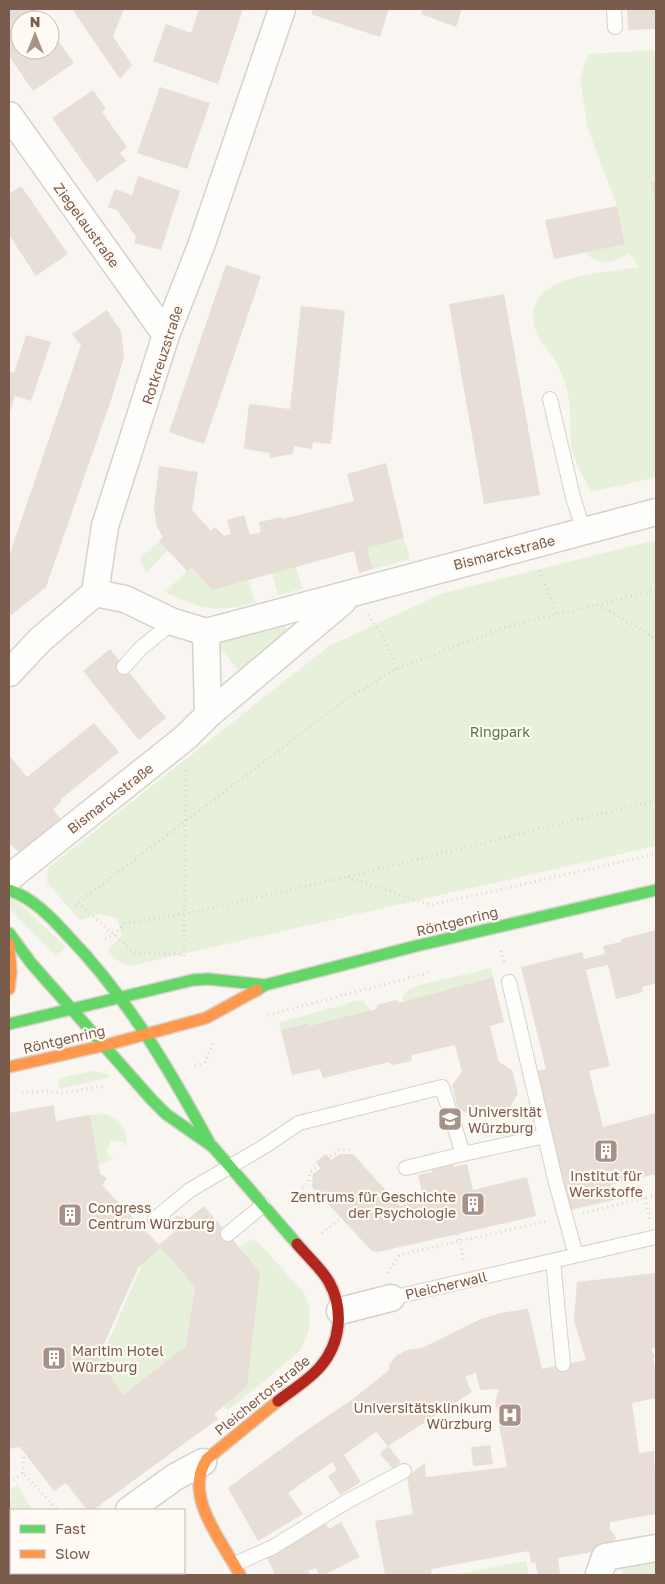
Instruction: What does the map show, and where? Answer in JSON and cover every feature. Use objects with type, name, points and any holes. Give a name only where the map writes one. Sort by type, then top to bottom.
[{"type":"main road","name":"Pleichertorstraße","points":[[9,890],[29,900],[53,921],[96,965],[120,996],[179,1086],[212,1148]]},
{"type":"main road","name":"Röntgenring","points":[[9,1066],[106,1045],[206,1018],[266,985],[416,946],[656,890]]},
{"type":"main road","name":"Pleichertorstraße","points":[[9,933],[31,963],[106,1045],[152,1100],[166,1114],[212,1148],[230,1167],[328,1280],[338,1301],[340,1312],[336,1340],[320,1368],[203,1462]]},
{"type":"main road","points":[[9,944],[11,972],[9,989]]},
{"type":"main road","name":"Röntgenring","points":[[9,1024],[72,1007],[193,980],[208,979],[266,985]]},
{"type":"main road","points":[[203,1462],[197,1481],[201,1503],[237,1570]]},
{"type":"street","name":"Rotkreuzstraße","points":[[95,593],[105,526],[166,334],[201,246],[282,9]]},
{"type":"street","name":"Ziegelaustraße","points":[[11,122],[166,334]]},
{"type":"street","name":"Bismarckstraße","points":[[206,632],[656,512]]},
{"type":"street","points":[[9,673],[40,640],[95,593],[125,599],[172,622],[206,632],[208,715]]},
{"type":"street","name":"Bismarckstraße","points":[[9,878],[186,737],[208,715],[352,593]]},
{"type":"street","points":[[287,610],[295,623],[306,631]]},
{"type":"street","name":"Pleicherwall","points":[[340,1312],[391,1298]]},
{"type":"street","points":[[130,1509],[175,1477],[203,1462]]},
{"type":"street","points":[[596,1575],[604,1557],[656,1548]]},
{"type":"lane","points":[[614,9],[615,28]]},
{"type":"lane","points":[[550,399],[573,497],[584,532]]},
{"type":"lane","points":[[124,667],[140,648],[172,622]]},
{"type":"lane","points":[[509,982],[545,1136],[576,1255]]},
{"type":"lane","points":[[154,1219],[190,1190],[230,1167],[298,1123],[442,1087],[463,1154]]},
{"type":"lane","points":[[406,1168],[545,1136]]},
{"type":"lane","points":[[228,1234],[263,1205]]},
{"type":"lane","name":"Pleicherwall","points":[[391,1298],[656,1237]]},
{"type":"lane","points":[[553,1261],[564,1364]]},
{"type":"lane","points":[[237,1570],[346,1502],[404,1471]]},
{"type":"path","points":[[532,546],[556,614]]},
{"type":"path","points":[[186,737],[186,822],[183,954],[135,953],[78,903],[186,822],[348,698],[396,670],[506,627],[556,614],[600,606],[656,590]]},
{"type":"path","points":[[352,593],[386,641],[396,670]]},
{"type":"path","points":[[600,606],[656,639]]},
{"type":"path","points":[[114,935],[125,923],[184,914],[347,877],[656,800]]},
{"type":"path","points":[[347,877],[431,905],[656,854]]},
{"type":"path","points":[[492,955],[512,950]]},
{"type":"path","points":[[266,1016],[436,970]]},
{"type":"path","points":[[309,1182],[310,1172],[325,1163],[339,1150],[351,1150]]},
{"type":"path","points":[[581,1214],[656,1196]]},
{"type":"path","points":[[336,1222],[341,1218]]},
{"type":"path","points":[[434,1246],[550,1221]]},
{"type":"path","points":[[458,1234],[459,1241]]},
{"type":"path","points":[[24,1453],[23,1472],[57,1509]]},
{"type":"path","points":[[9,1483],[23,1472]]},
{"type":"green space","points":[[656,50],[656,181],[651,182],[656,203],[656,477],[592,492],[579,468],[572,449],[569,397],[565,382],[554,358],[538,337],[533,316],[537,301],[548,289],[564,281],[603,272],[639,267],[629,253],[612,261],[601,262],[586,252],[625,243],[617,206],[588,129],[580,79],[588,54]]},
{"type":"green space","points":[[404,538],[410,559],[373,569],[367,548]]},
{"type":"green space","name":"Ringpark","points":[[656,540],[656,846],[130,966],[118,961],[108,951],[122,935],[117,918],[100,914],[80,920],[47,883],[48,868],[329,646],[441,594]]},
{"type":"green space","points":[[159,541],[168,550],[146,573],[140,558]]},
{"type":"green space","points":[[296,566],[302,589],[278,595],[272,573]]},
{"type":"green space","points":[[191,567],[212,590],[248,580],[255,602],[229,608],[209,608],[199,606],[165,592]]},
{"type":"green space","points":[[282,620],[287,630],[285,638],[249,669],[237,669],[219,646],[223,637]]},
{"type":"green space","points":[[9,894],[66,947],[56,957],[9,908]]},
{"type":"green space","points":[[491,968],[493,977],[403,1002],[403,995],[412,987]]},
{"type":"green space","points":[[356,1001],[363,1001],[371,1010],[309,1026],[309,1023],[281,1030],[278,1023]]},
{"type":"green space","points":[[91,1071],[104,1073],[111,1077],[60,1089],[58,1079]]},
{"type":"green space","points":[[107,1114],[117,1119],[123,1127],[126,1136],[126,1147],[122,1142],[111,1141],[107,1151],[109,1156],[114,1159],[98,1165],[90,1115]]},
{"type":"green space","points":[[251,1239],[260,1244],[304,1293],[309,1309],[310,1325],[302,1347],[297,1354],[228,1410],[224,1406],[247,1387],[260,1272],[239,1247]]},
{"type":"green space","points":[[161,1248],[195,1287],[186,1346],[123,1395],[100,1360],[142,1265]]},
{"type":"green space","points":[[17,1485],[32,1509],[10,1509],[9,1522],[9,1501],[12,1499],[9,1491]]},
{"type":"green space","points":[[656,1558],[656,1575],[623,1575],[621,1563]]},
{"type":"green space","points":[[526,1561],[529,1575],[453,1575]]},
{"type":"building","points":[[9,9],[36,9],[10,10],[10,57]]},
{"type":"building","points":[[72,9],[124,9],[113,36],[132,65],[120,79]]},
{"type":"building","points":[[199,9],[243,9],[218,84],[153,61],[166,24],[191,33]]},
{"type":"building","points":[[313,9],[389,9],[380,37],[311,14]]},
{"type":"building","points":[[423,9],[462,9],[456,27],[421,14]]},
{"type":"building","points":[[627,9],[656,9],[656,29],[628,30]]},
{"type":"building","points":[[60,43],[74,63],[33,91],[12,60],[60,60]]},
{"type":"building","points":[[160,87],[210,103],[187,169],[137,153]]},
{"type":"building","points":[[93,90],[106,109],[102,112],[127,147],[120,153],[126,161],[97,182],[52,118]]},
{"type":"building","points":[[138,176],[180,191],[161,250],[134,243],[136,237],[117,210],[108,207],[115,189],[132,195]]},
{"type":"building","points":[[656,181],[656,200],[655,200],[651,182]]},
{"type":"building","points":[[21,186],[68,254],[36,276],[9,235],[9,194]]},
{"type":"building","points":[[617,206],[625,244],[554,259],[545,220]]},
{"type":"building","points":[[226,265],[261,276],[204,444],[169,432]]},
{"type":"building","points":[[504,294],[540,495],[484,504],[449,304]]},
{"type":"building","points":[[301,306],[345,311],[331,444],[313,442],[312,449],[294,446],[293,454],[269,458],[270,453],[244,449],[249,404],[290,409]]},
{"type":"building","points":[[107,310],[121,331],[124,357],[112,397],[46,587],[9,617],[9,556],[81,345],[72,334]]},
{"type":"building","points":[[26,335],[51,342],[31,401],[15,396],[9,415],[9,371],[14,373]]},
{"type":"building","points":[[386,463],[404,538],[367,548],[373,569],[359,573],[354,551],[212,590],[191,567],[187,571],[159,541],[163,537],[157,527],[154,508],[159,466],[198,472],[192,510],[211,531],[215,527],[224,536],[231,534],[227,520],[244,515],[250,535],[261,532],[259,522],[282,517],[283,519],[354,501],[347,474]]},
{"type":"building","points":[[110,649],[166,718],[139,740],[83,671]]},
{"type":"building","points":[[94,723],[119,752],[60,800],[61,802],[53,809],[63,822],[22,855],[9,843],[9,755],[27,777]]},
{"type":"building","points":[[656,930],[656,983],[642,987],[643,992],[616,999],[608,965],[586,970],[610,1066],[589,1071],[603,1127],[656,1113],[656,1174],[610,1185],[614,1200],[570,1210],[536,1071],[546,1069],[521,967],[582,952],[584,959],[605,954],[603,946]]},
{"type":"building","points":[[493,977],[504,1022],[490,1026],[499,1062],[512,1070],[518,1094],[510,1107],[473,1116],[458,1109],[452,1085],[462,1072],[455,1045],[412,1055],[411,1061],[392,1065],[389,1062],[323,1078],[320,1069],[292,1075],[281,1030],[309,1023],[309,1026],[376,1009],[377,1005],[396,1000],[399,1003]]},
{"type":"building","name":"Maritim Hotel Würzburg","points":[[54,1105],[56,1121],[90,1115],[100,1174],[107,1178],[102,1185],[159,1245],[179,1228],[175,1223],[176,1216],[183,1217],[186,1221],[204,1206],[260,1272],[247,1387],[214,1414],[218,1419],[94,1509],[86,1509],[66,1483],[54,1491],[20,1447],[9,1449],[9,1113]],"holes":[[[161,1248],[195,1287],[186,1346],[123,1395],[98,1357],[138,1268]]]},
{"type":"building","name":"Zentrums für Geschichte der Psychologie","points":[[326,1154],[331,1160],[340,1154],[353,1154],[400,1206],[424,1201],[418,1175],[432,1172],[430,1166],[452,1161],[454,1167],[467,1164],[473,1190],[527,1177],[536,1216],[378,1252],[372,1251],[312,1187],[313,1174],[321,1168],[316,1162]]},
{"type":"building","name":"Universitätsklinikum Würzburg","points":[[656,1273],[656,1347],[652,1348],[656,1376],[656,1398],[632,1403],[639,1453],[654,1451],[656,1514],[610,1522],[610,1529],[616,1537],[614,1544],[604,1550],[558,1558],[560,1575],[538,1575],[535,1562],[531,1563],[529,1551],[431,1569],[432,1575],[385,1575],[375,1521],[413,1514],[407,1477],[425,1463],[426,1477],[507,1467],[499,1425],[503,1424],[495,1403],[499,1389],[480,1390],[476,1373],[465,1377],[472,1392],[388,1446],[376,1432],[344,1455],[361,1482],[340,1495],[328,1476],[337,1470],[332,1462],[288,1493],[303,1514],[258,1541],[228,1488],[353,1399],[389,1370],[389,1365],[396,1356],[407,1350],[422,1348],[479,1320],[500,1313],[528,1309],[542,1369],[586,1360],[574,1321],[577,1282]]},
{"type":"building","points":[[490,1445],[493,1464],[473,1466],[471,1447]]},
{"type":"building","points":[[388,1446],[401,1462],[393,1469],[380,1454]]},
{"type":"building","points":[[9,1522],[10,1574],[58,1575],[9,1575]]},
{"type":"building","points":[[324,1522],[329,1529],[341,1522],[360,1557],[324,1575],[319,1575],[316,1568],[308,1571],[310,1575],[275,1575],[266,1555]]},
{"type":"building","points":[[133,1574],[134,1575],[58,1575]]},
{"type":"traffic: fast","points":[[9,890],[34,903],[49,916],[110,984],[146,1035],[209,1142]]},
{"type":"traffic: fast","points":[[257,990],[265,985],[416,946],[656,890]]},
{"type":"traffic: fast","points":[[9,933],[31,963],[152,1100],[166,1114],[213,1147],[297,1244]]},
{"type":"traffic: fast","points":[[9,1024],[193,980],[208,979],[265,985]]},
{"type":"traffic: slow","points":[[9,944],[11,972],[9,989]]},
{"type":"traffic: slow","points":[[9,1067],[106,1045],[206,1018],[257,990]]},
{"type":"traffic: slow","points":[[240,1575],[215,1534],[202,1503],[199,1488],[201,1473],[207,1459],[278,1401]]},
{"type":"traffic: jam","points":[[278,1401],[316,1372],[327,1358],[336,1337],[338,1326],[337,1303],[334,1292],[326,1277],[297,1244]]},
{"type":"place","name":"Universität Würzburg","points":[[450,1119]]},
{"type":"place","name":"Institut für Werkstoffe","points":[[606,1151]]},
{"type":"place","name":"Zentrums für Geschichte der Psychologie","points":[[473,1204]]},
{"type":"place","name":"Congress Centrum Würzburg","points":[[70,1215]]},
{"type":"place","name":"Maritim Hotel Würzburg","points":[[54,1358]]},
{"type":"place","name":"Universitätsklinikum Würzburg","points":[[510,1415]]}]
